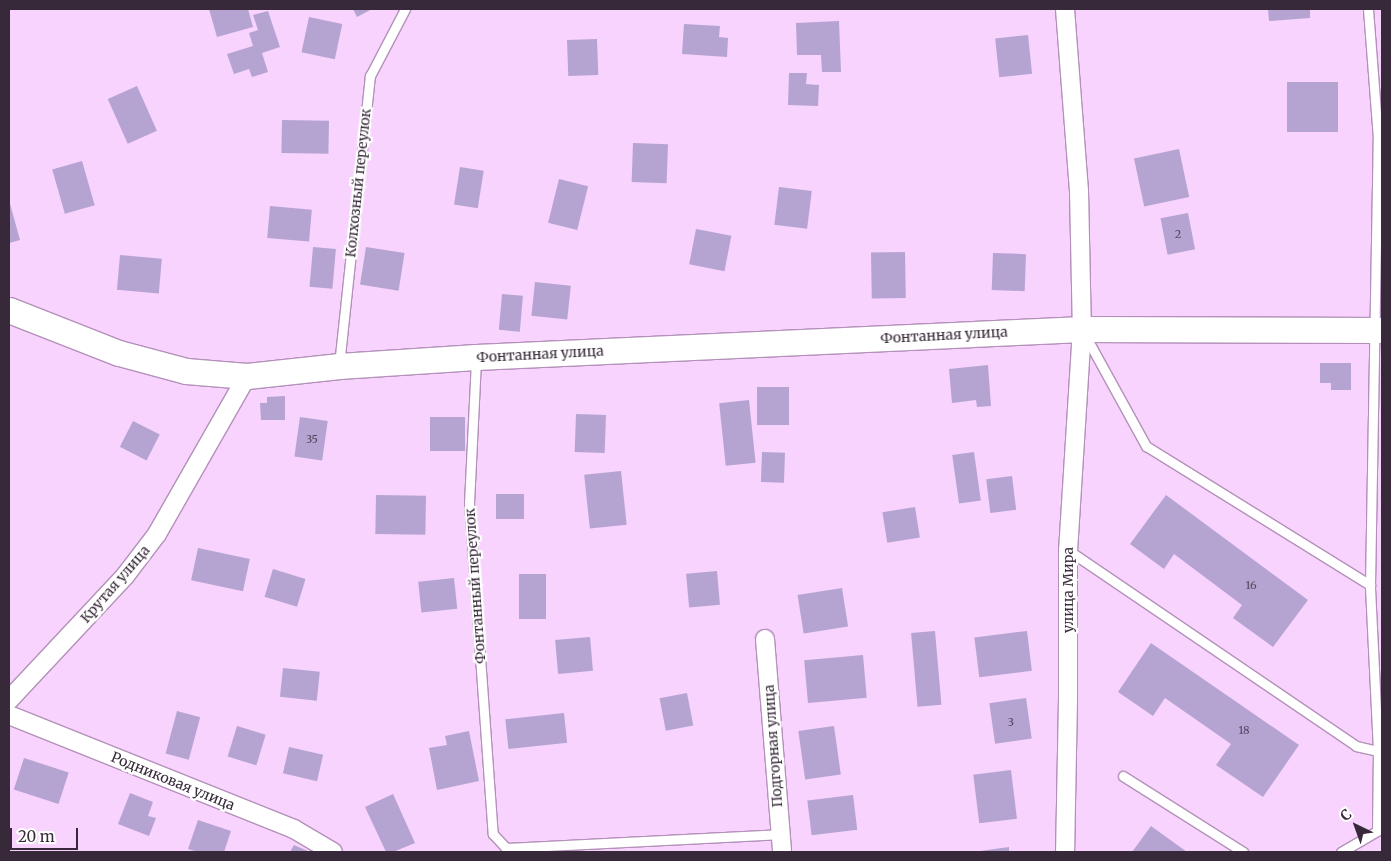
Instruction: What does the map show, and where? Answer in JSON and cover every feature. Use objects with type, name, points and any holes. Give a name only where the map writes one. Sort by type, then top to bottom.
[{"type":"main road","name":"Фонтанная улица","points":[[9,311],[119,353],[186,371],[247,376],[339,366],[476,357],[1082,329],[1378,330]]},
{"type":"street","name":"улица Мира","points":[[1065,9],[1079,191],[1082,329],[1068,550],[1065,852]]},
{"type":"street","name":"Крутая улица","points":[[9,700],[125,576],[157,534],[247,376]]},
{"type":"street","name":"Подгорная улица","points":[[765,639],[779,834],[782,852]]},
{"type":"street","name":"Родниковая улица","points":[[9,715],[294,829],[333,852]]},
{"type":"lane","name":"Колхозный переулок","points":[[339,366],[370,76],[405,9]]},
{"type":"lane","points":[[1341,852],[1377,831],[1378,751],[1370,585],[1378,330],[1378,139],[1368,9]]},
{"type":"lane","points":[[1082,329],[1146,446],[1370,585]]},
{"type":"lane","name":"Фонтанный переулок","points":[[476,357],[469,503],[492,834],[506,848],[779,834]]},
{"type":"lane","points":[[1068,550],[1356,746],[1378,751]]},
{"type":"lane","points":[[1124,776],[1243,852]]},
{"type":"building","points":[[209,9],[248,9],[253,27],[217,37]]},
{"type":"building","points":[[353,9],[372,9],[357,17]]},
{"type":"building","points":[[1268,9],[1310,9],[1310,18],[1269,21]]},
{"type":"building","points":[[268,11],[280,47],[262,53],[268,72],[252,77],[249,69],[234,74],[227,54],[253,46],[249,33],[258,30],[253,15]]},
{"type":"building","points":[[309,17],[342,24],[335,59],[302,52]]},
{"type":"building","points":[[839,21],[841,72],[822,72],[821,55],[797,55],[796,23]]},
{"type":"building","points":[[684,24],[720,26],[719,37],[728,38],[727,57],[682,54]]},
{"type":"building","points":[[1028,35],[1032,74],[999,77],[995,38]]},
{"type":"building","points":[[597,39],[598,75],[568,76],[567,40]]},
{"type":"building","points":[[789,73],[807,73],[806,84],[819,85],[818,106],[788,105]]},
{"type":"building","points":[[1287,82],[1338,82],[1338,132],[1287,132]]},
{"type":"building","points":[[137,86],[157,131],[128,144],[108,99]]},
{"type":"building","points":[[282,120],[329,121],[328,154],[281,153]]},
{"type":"building","points":[[633,143],[668,144],[667,183],[632,182]]},
{"type":"building","points":[[1179,149],[1189,197],[1144,206],[1134,159]]},
{"type":"building","points":[[82,161],[95,205],[65,214],[52,170]]},
{"type":"building","points":[[460,167],[484,171],[478,208],[454,205]]},
{"type":"building","points":[[559,179],[588,186],[577,230],[548,223]]},
{"type":"building","points":[[779,187],[812,191],[807,229],[774,225]]},
{"type":"building","points":[[9,200],[20,240],[9,243]]},
{"type":"building","points":[[270,206],[312,210],[309,242],[267,238]]},
{"type":"building","points":[[1188,213],[1195,249],[1168,255],[1161,218]]},
{"type":"building","points":[[696,229],[731,236],[724,271],[689,264]]},
{"type":"building","points":[[313,247],[336,249],[332,289],[310,287]]},
{"type":"building","points":[[366,247],[405,253],[399,291],[360,285]]},
{"type":"building","points":[[905,252],[906,298],[872,299],[871,253]]},
{"type":"building","points":[[993,253],[1026,254],[1025,291],[992,290]]},
{"type":"building","points":[[120,255],[162,259],[159,294],[117,290]]},
{"type":"building","points":[[535,282],[571,286],[567,320],[531,316]]},
{"type":"building","points":[[502,294],[523,296],[520,332],[499,330]]},
{"type":"building","points":[[1320,363],[1351,363],[1351,390],[1331,390],[1331,383],[1320,383]]},
{"type":"building","points":[[988,365],[991,406],[977,407],[976,400],[952,403],[949,369]]},
{"type":"building","points":[[757,387],[789,387],[789,425],[757,425]]},
{"type":"building","points":[[285,396],[285,420],[261,420],[260,403],[267,403],[267,397]]},
{"type":"building","points":[[749,400],[756,463],[726,466],[719,403]]},
{"type":"building","points":[[576,414],[606,415],[605,453],[575,452]]},
{"type":"building","points":[[300,417],[328,421],[322,461],[294,457]]},
{"type":"building","points":[[430,417],[465,417],[465,451],[430,451]]},
{"type":"building","points":[[133,421],[160,435],[147,460],[120,447]]},
{"type":"building","points":[[762,452],[785,453],[784,483],[761,482]]},
{"type":"building","points":[[974,452],[981,501],[959,504],[952,455]]},
{"type":"building","points":[[621,471],[627,525],[590,529],[584,475]]},
{"type":"building","points":[[1012,476],[1016,510],[990,513],[986,479]]},
{"type":"building","points":[[496,494],[524,494],[524,519],[496,519]]},
{"type":"building","points":[[376,495],[426,496],[425,535],[375,534]]},
{"type":"building","points":[[1166,495],[1308,600],[1273,647],[1233,618],[1242,605],[1174,554],[1164,569],[1130,544]]},
{"type":"building","points":[[915,507],[920,538],[887,543],[882,512]]},
{"type":"building","points":[[198,548],[250,559],[243,591],[191,580]]},
{"type":"building","points":[[273,569],[306,579],[297,607],[265,597]]},
{"type":"building","points":[[717,571],[720,605],[689,608],[686,574]]},
{"type":"building","points":[[519,574],[546,574],[546,619],[519,619]]},
{"type":"building","points":[[454,578],[457,609],[421,613],[418,582]]},
{"type":"building","points":[[842,588],[848,627],[804,634],[798,595]]},
{"type":"building","points":[[935,631],[941,705],[918,707],[911,633]]},
{"type":"building","points":[[1027,631],[1032,671],[979,677],[974,637]]},
{"type":"building","points":[[590,637],[593,671],[558,674],[555,640]]},
{"type":"building","points":[[1151,643],[1299,745],[1263,797],[1216,765],[1231,744],[1165,698],[1153,716],[1118,692]]},
{"type":"building","points":[[863,655],[867,698],[808,703],[804,660]]},
{"type":"building","points":[[283,668],[320,672],[317,701],[280,697]]},
{"type":"building","points":[[687,693],[693,725],[666,731],[660,698]]},
{"type":"building","points":[[1026,698],[1032,739],[995,744],[989,703]]},
{"type":"building","points":[[177,711],[200,717],[189,760],[166,754]]},
{"type":"building","points":[[564,713],[567,743],[508,749],[505,719]]},
{"type":"building","points":[[237,726],[266,735],[256,765],[228,757]]},
{"type":"building","points":[[834,726],[841,775],[805,780],[798,731]]},
{"type":"building","points":[[469,731],[479,781],[437,790],[429,748],[447,745],[445,736]]},
{"type":"building","points":[[289,747],[323,755],[317,781],[283,773]]},
{"type":"building","points":[[24,758],[69,773],[59,804],[14,789]]},
{"type":"building","points":[[1011,770],[1017,819],[979,823],[973,775]]},
{"type":"building","points":[[130,793],[153,802],[148,816],[156,818],[149,836],[118,824]]},
{"type":"building","points":[[393,794],[415,843],[393,852],[386,852],[365,807]]},
{"type":"building","points":[[853,795],[857,830],[812,835],[807,801]]},
{"type":"building","points":[[198,820],[231,831],[224,852],[198,852],[188,849]]},
{"type":"building","points":[[1151,826],[1187,852],[1132,852]]},
{"type":"building","points":[[294,845],[310,852],[290,852]]},
{"type":"building","points":[[1009,847],[1009,852],[980,852],[980,851]]}]
